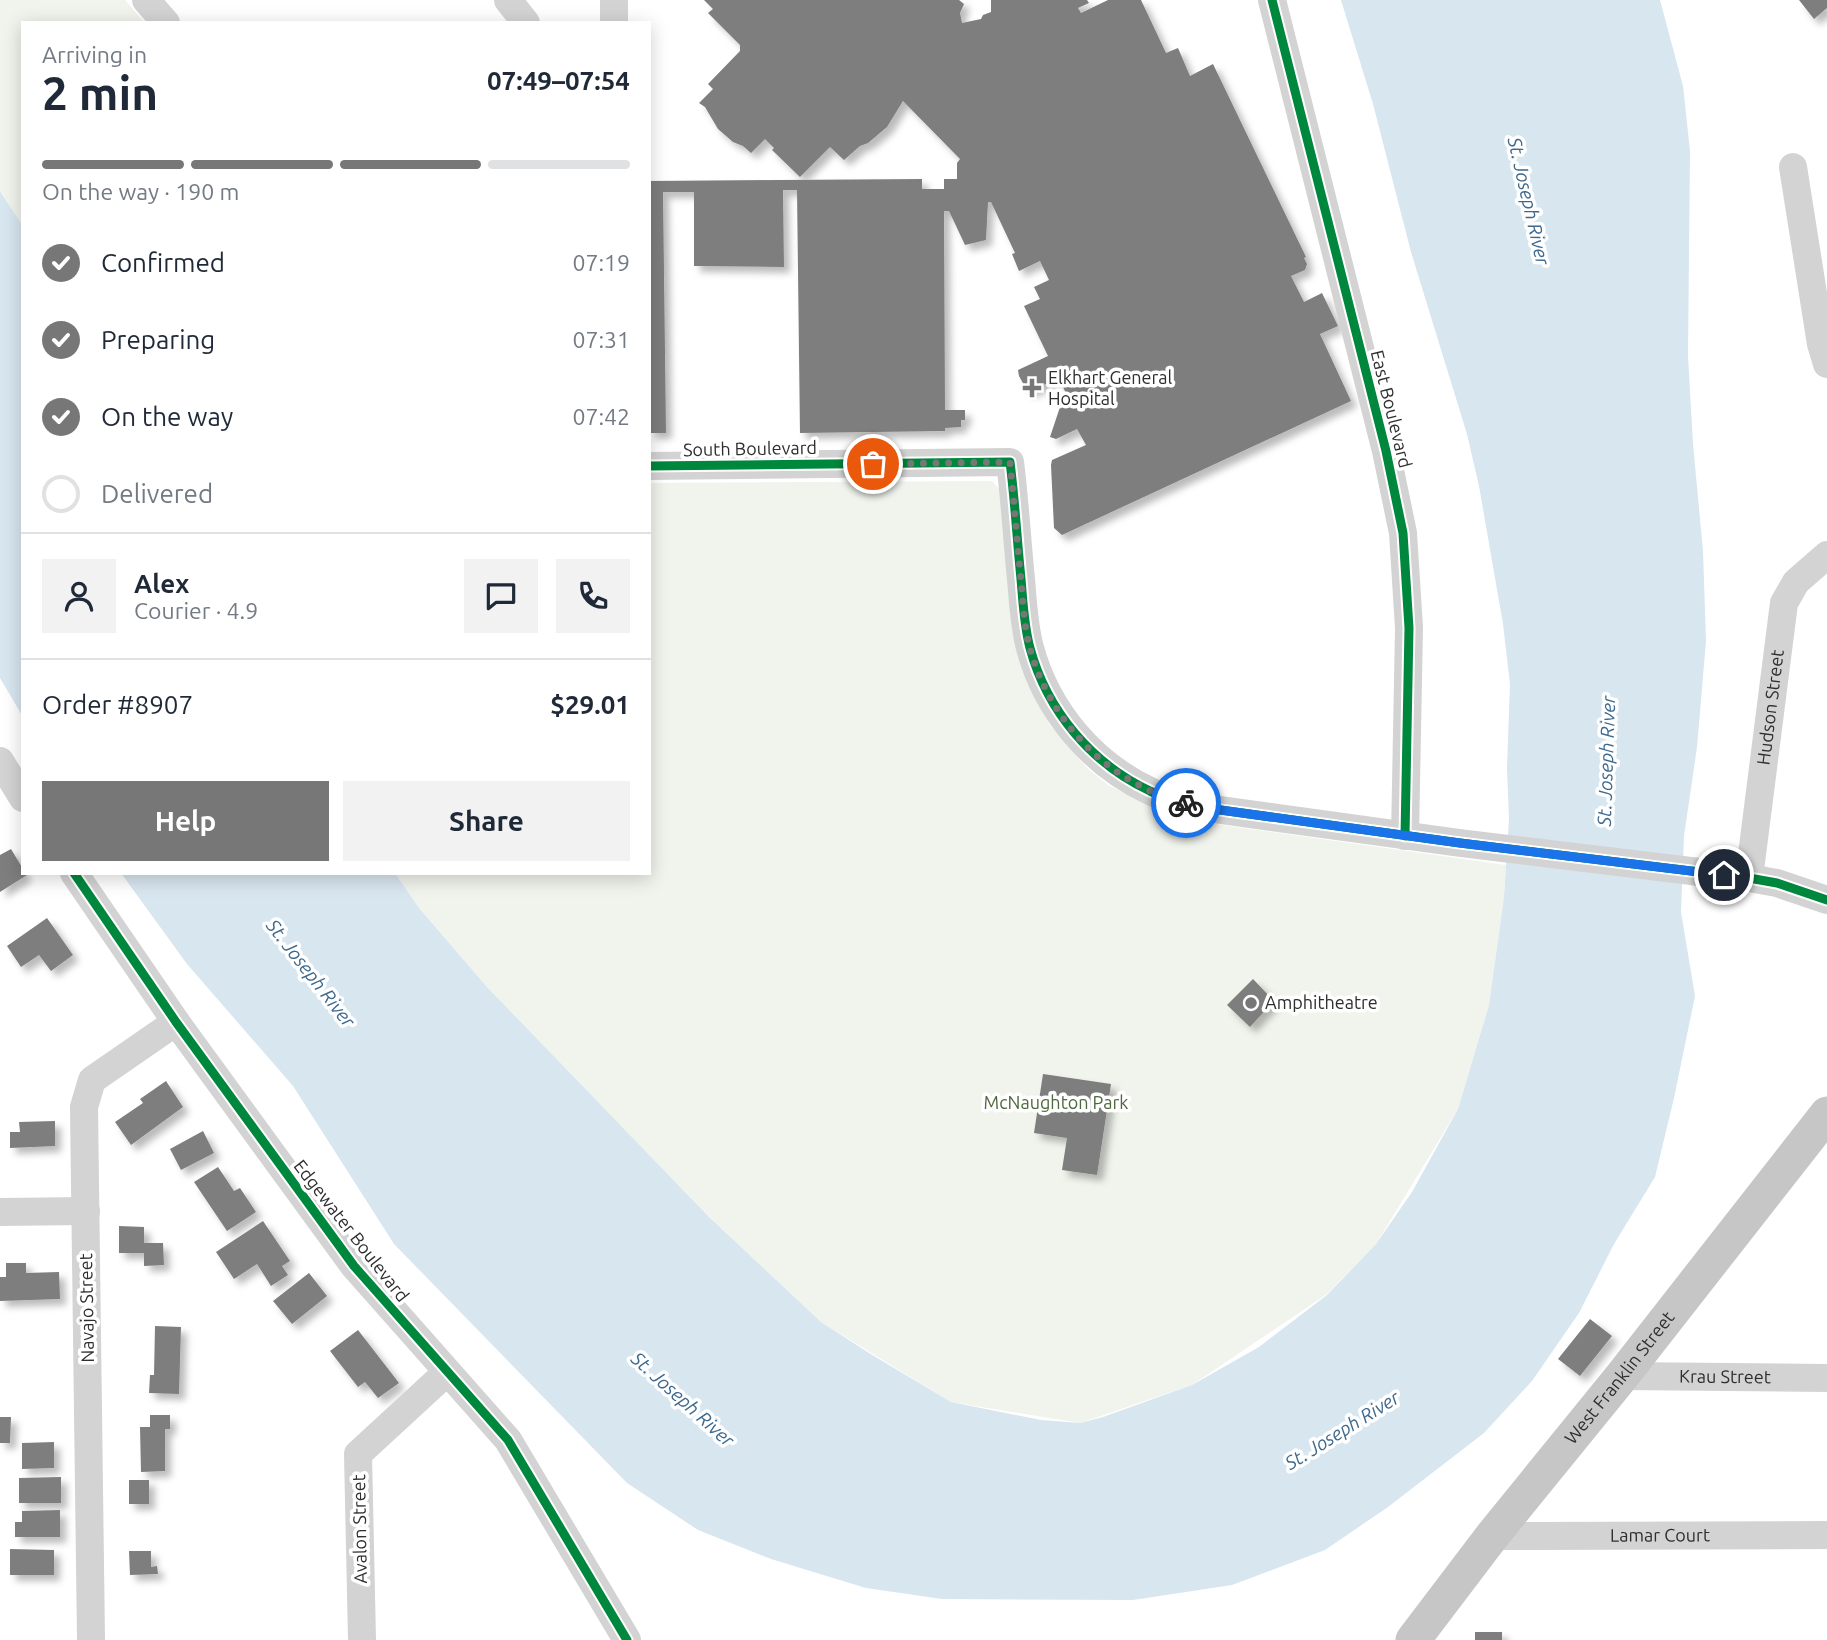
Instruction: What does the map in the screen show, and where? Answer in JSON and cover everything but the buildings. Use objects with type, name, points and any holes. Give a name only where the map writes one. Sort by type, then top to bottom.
[{"type":"main road","name":"West Franklin Street","points":[[1413,1640],[1492,1536],[1622,1376],[1827,1114]]},
{"type":"street","points":[[146,0],[164,21]]},
{"type":"street","points":[[508,0],[524,21]]},
{"type":"street","points":[[614,0],[614,21]]},
{"type":"street","name":"East Boulevard","points":[[1272,0],[1386,451],[1403,533],[1409,628],[1405,836]]},
{"type":"street","points":[[1793,167],[1821,344],[1827,364]]},
{"type":"street","name":"South Boulevard","points":[[651,466],[1010,462],[1024,614],[1030,648],[1055,707],[1077,737],[1102,761],[1150,792],[1171,800],[1206,808],[1405,836]]},
{"type":"street","name":"Hudson Street","points":[[1737,876],[1784,603],[1796,582],[1827,555]]},
{"type":"street","points":[[0,761],[21,795]]},
{"type":"street","points":[[1405,836],[1737,876],[1777,883],[1827,900]]},
{"type":"street","name":"Edgewater Boulevard","points":[[75,875],[176,1022],[354,1266],[508,1440],[627,1640]]},
{"type":"street","name":"Navajo Street","points":[[91,1640],[84,1107],[92,1080],[176,1022]]},
{"type":"street","points":[[0,1212],[86,1211]]},
{"type":"street","name":"Avalon Street","points":[[362,1640],[358,1454],[446,1373]]},
{"type":"street","name":"Krau Street","points":[[1622,1376],[1827,1378]]},
{"type":"street","name":"Lamar Court","points":[[1492,1536],[1827,1535]]},
{"type":"green space","points":[[0,0],[125,0],[143,21],[21,21],[21,223],[0,190]]},
{"type":"green space","name":"McNaughton Park","points":[[992,481],[1002,492],[1024,671],[1049,724],[1087,768],[1108,785],[1179,819],[1506,865],[1489,1005],[1458,1109],[1376,1244],[1327,1294],[1192,1385],[1080,1423],[951,1402],[821,1322],[710,1218],[487,987],[419,908],[396,875],[651,875],[651,483]]},
{"type":"water","name":"St. Joseph River","points":[[1341,0],[1660,0],[1683,86],[1690,151],[1688,356],[1703,551],[1706,641],[1697,747],[1684,836],[1681,912],[1695,996],[1655,1177],[1614,1244],[1579,1313],[1532,1381],[1484,1433],[1388,1507],[1325,1550],[1232,1585],[1133,1600],[942,1599],[866,1588],[771,1559],[698,1530],[627,1483],[394,1244],[293,1086],[187,964],[122,875],[396,875],[419,908],[487,987],[710,1218],[821,1322],[951,1402],[1041,1420],[1080,1423],[1192,1385],[1259,1347],[1327,1295],[1376,1244],[1412,1192],[1458,1109],[1489,1005],[1504,897],[1509,819],[1507,768],[1510,684],[1503,624],[1479,486],[1467,434],[1411,252],[1373,104]]},
{"type":"water","points":[[0,191],[21,223],[21,714],[0,678]]},
{"type":"cycle path","points":[[1272,0],[1386,451],[1403,533],[1409,628],[1405,836]]},
{"type":"cycle path","points":[[651,466],[1010,462],[1025,623],[1030,648],[1048,693],[1060,714],[1091,750],[1129,780],[1163,797],[1206,808],[1460,843],[1749,878],[1777,883],[1827,900]]},
{"type":"cycle path","points":[[75,875],[176,1022],[354,1266],[508,1440],[627,1640]]},
{"type":"way so far","points":[[873,464],[1010,462],[1024,614],[1030,648],[1055,707],[1077,737],[1102,761],[1150,792],[1186,803]]},
{"type":"place","name":"Elkhart General Hospital","points":[[1032,388]]},
{"type":"place","name":"Amphitheatre","points":[[1251,1003]]},
{"type":"route","points":[[1186,803],[1460,843],[1724,875]]}]
